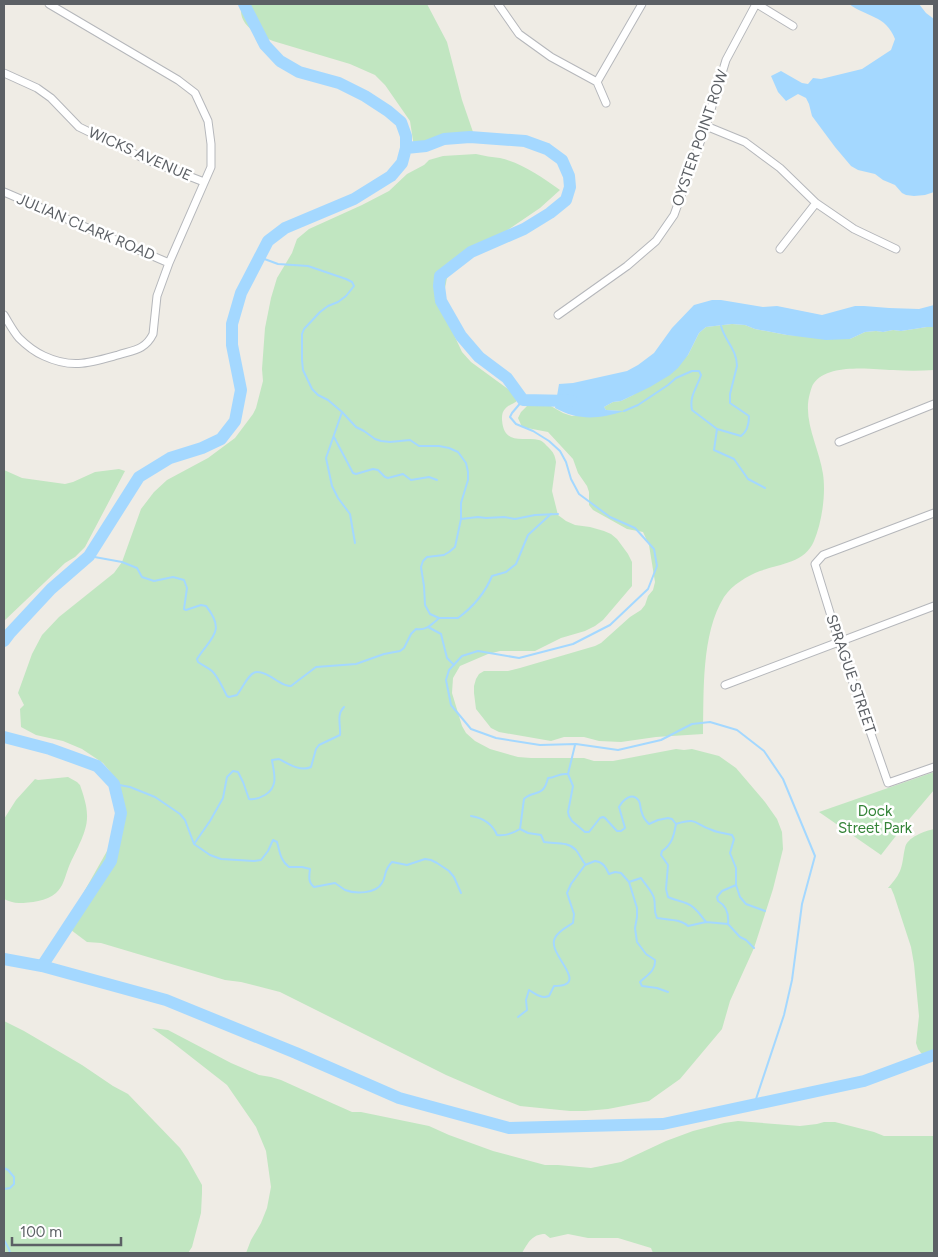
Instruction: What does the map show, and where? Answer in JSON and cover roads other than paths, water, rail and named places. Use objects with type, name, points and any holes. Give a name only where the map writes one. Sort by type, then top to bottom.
[{"type":"street","points":[[4,315],[20,338],[35,352],[52,360],[67,364],[91,362],[144,347],[152,334],[158,296],[169,263],[211,167],[211,144],[208,122],[195,93],[178,80],[49,4]]},
{"type":"street","points":[[498,4],[519,34],[551,57],[597,82],[606,103]]},
{"type":"street","points":[[597,82],[642,4]]},
{"type":"street","points":[[757,4],[793,26]]},
{"type":"street","name":"OYSTER POINT ROW","points":[[558,315],[627,266],[656,241],[674,215],[706,126],[726,60],[757,4]]},
{"type":"street","name":"WICKS AVENUE","points":[[4,73],[37,88],[51,98],[79,127],[145,159],[204,182]]},
{"type":"street","points":[[706,126],[744,142],[780,168],[816,203],[854,229],[896,249]]},
{"type":"street","name":"JULIAN CLARK ROAD","points":[[4,192],[169,263]]},
{"type":"street","points":[[780,249],[816,203]]},
{"type":"street","points":[[839,442],[934,404]]},
{"type":"street","name":"SPRAGUE STREET","points":[[934,513],[823,555],[815,564],[839,642],[888,783],[934,767]]},
{"type":"street","points":[[725,686],[934,606]]},
{"type":"water","points":[[849,4],[919,4],[934,19],[934,192],[925,195],[906,195],[895,185],[875,174],[858,170],[851,166],[812,116],[806,98],[798,94],[786,101],[778,92],[771,76],[781,71],[802,83],[808,84],[813,78],[821,79],[862,69],[891,50],[895,39],[886,25],[875,17]]},
{"type":"water","points":[[712,300],[763,307],[777,306],[822,315],[855,306],[919,309],[934,305],[934,327],[901,331],[865,332],[850,339],[826,340],[787,335],[755,329],[745,325],[732,324],[706,327],[699,333],[688,355],[670,375],[650,387],[604,407],[606,410],[624,411],[606,416],[581,417],[555,408],[559,384],[573,383],[627,371],[638,365],[654,353],[672,328],[694,305]]},
{"type":"waterway","points":[[4,641],[51,589],[89,556],[139,477],[170,458],[202,448],[221,439],[235,421],[241,390],[232,345],[232,324],[241,293],[268,241],[285,228],[354,199],[391,176],[402,163],[406,148],[406,136],[401,122],[365,96],[339,83],[299,72],[280,61],[265,45],[244,4]]},
{"type":"waterway","points":[[406,148],[426,146],[444,139],[470,137],[525,141],[547,149],[562,160],[569,176],[570,187],[566,200],[550,213],[524,229],[471,252],[440,276],[439,286],[441,301],[461,336],[479,357],[507,378],[523,400],[572,401]]},
{"type":"waterway","points":[[259,257],[278,264],[308,266],[346,279],[352,282],[354,286],[346,296],[320,312],[304,329],[302,334],[303,370],[312,389],[318,395],[328,400],[356,427],[375,439],[390,442],[410,440],[419,446],[449,448],[458,452],[466,463],[468,480],[461,503],[461,519],[455,547],[444,555],[427,557],[421,567],[425,605],[430,614],[439,618],[458,618],[463,614],[482,594],[492,576],[506,572],[516,564],[528,535],[551,514]]},
{"type":"waterway","points":[[624,411],[638,405],[676,378],[692,371],[699,371],[701,375],[692,396],[692,410],[717,429],[741,436],[748,427],[749,416],[730,403],[730,394],[737,366],[733,350],[721,326]]},
{"type":"waterway","points":[[523,400],[510,417],[516,424],[533,431],[560,451],[579,494],[610,517],[635,528],[654,549],[657,566],[648,589],[610,625],[573,644],[519,658],[478,651],[462,656],[449,670],[446,680],[451,705],[471,729],[496,738],[540,745],[576,744],[618,750],[661,740],[692,724],[710,722],[737,730],[764,751],[783,779],[815,856],[802,904],[792,980],[784,1015],[754,1105]]},
{"type":"waterway","points":[[342,412],[326,458],[332,486],[350,514],[355,543]]},
{"type":"waterway","points":[[717,429],[714,450],[734,459],[748,479],[765,488]]},
{"type":"waterway","points":[[334,437],[353,473],[356,474],[373,469],[378,470],[388,478],[403,474],[411,480],[429,477],[437,480]]},
{"type":"waterway","points":[[461,519],[478,517],[515,519],[535,515],[558,514]]},
{"type":"waterway","points":[[89,556],[122,562],[137,568],[142,577],[154,581],[173,577],[184,580],[187,588],[184,609],[201,605],[206,606],[215,622],[216,629],[214,634],[197,659],[198,662],[214,674],[229,697],[237,695],[249,677],[256,672],[261,672],[283,684],[291,686],[316,667],[356,664],[384,654],[400,651],[416,629],[426,628],[439,618]]},
{"type":"waterway","points":[[428,627],[441,634],[447,658],[454,665]]},
{"type":"waterway","points":[[194,844],[223,798],[227,777],[233,771],[238,772],[249,799],[263,796],[274,784],[272,760],[279,759],[303,769],[311,767],[319,745],[340,735],[339,717],[344,707]]},
{"type":"waterway","points":[[4,737],[50,749],[97,766],[114,784],[121,813],[111,861],[42,966]]},
{"type":"waterway","points":[[575,745],[568,774],[573,786],[568,812],[572,821],[585,832],[589,832],[600,818],[603,817],[617,831],[625,828],[619,807],[625,799],[631,797],[639,801],[643,816],[649,824],[668,818],[672,819],[676,824]]},
{"type":"waterway","points":[[520,829],[524,799],[544,789],[548,778],[567,774]]},
{"type":"waterway","points":[[114,784],[130,787],[155,797],[180,814],[185,820],[194,844],[210,855],[221,859],[261,860],[273,840],[277,842],[282,859],[289,867],[310,869],[309,877],[314,887],[335,883],[345,890],[354,892],[370,891],[379,887],[387,868],[392,862],[407,865],[425,859],[431,860],[449,871],[454,877],[461,893]]},
{"type":"waterway","points":[[471,816],[487,822],[493,827],[497,835],[509,834],[520,829]]},
{"type":"waterway","points":[[676,824],[692,821],[714,831],[732,835],[734,839],[730,853],[736,868],[736,885],[740,897],[746,904],[765,911]]},
{"type":"waterway","points":[[676,824],[672,839],[661,855],[668,865],[666,889],[668,897],[691,905],[706,922]]},
{"type":"waterway","points":[[520,829],[528,833],[541,835],[544,842],[565,844],[573,847],[585,864]]},
{"type":"waterway","points":[[518,1017],[527,1010],[526,1000],[529,990],[539,996],[546,997],[549,996],[554,986],[565,985],[569,981],[567,970],[555,950],[555,938],[558,933],[573,923],[574,914],[567,893],[571,884],[585,865],[595,861],[604,865],[609,874],[621,873],[629,882],[637,908],[635,928],[637,942],[646,954],[655,960],[652,970],[640,982],[642,986],[668,992]]},
{"type":"waterway","points":[[629,882],[641,878],[653,895],[657,918],[678,921],[688,926],[706,922],[728,924],[754,948]]},
{"type":"waterway","points":[[728,924],[727,911],[724,905],[718,901],[717,897],[722,891],[736,885]]},
{"type":"waterway","points":[[4,959],[42,966],[166,1000],[296,1053],[399,1098],[509,1128],[663,1124],[864,1081],[934,1055]]},
{"type":"waterway","points":[[4,1168],[14,1177],[14,1184],[10,1188],[4,1189]]},
{"type":"waterway","points":[[4,1240],[10,1253]]},
{"type":"waterway","points":[[903,1253],[913,1253]]},
{"type":"park label","name":"Dock Street Park","points":[[875,820]]}]
